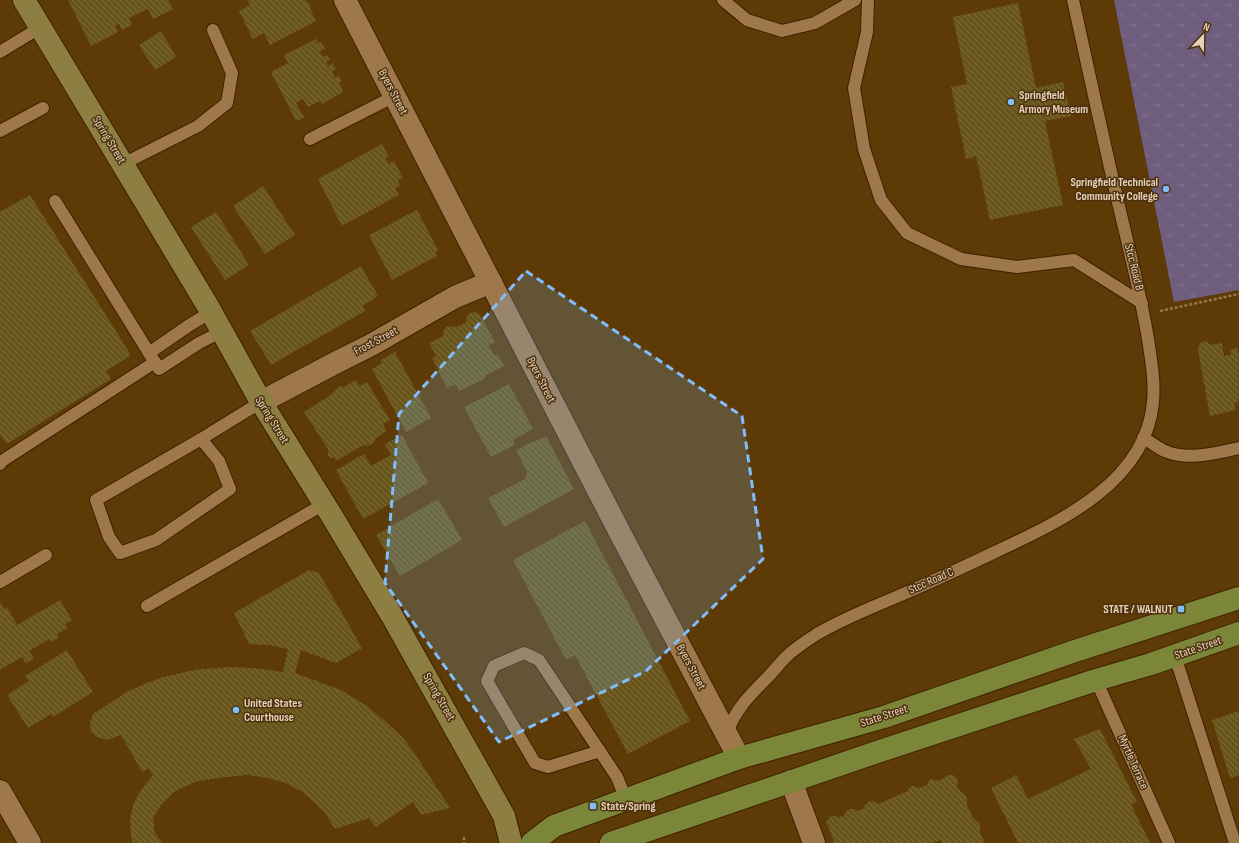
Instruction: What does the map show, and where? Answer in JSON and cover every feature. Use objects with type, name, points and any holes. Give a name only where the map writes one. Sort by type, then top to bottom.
[{"type":"main road","name":"Spring Street","points":[[24,0],[211,312],[261,402],[392,616],[504,816],[511,843]]},
{"type":"main road","name":"State Street","points":[[532,843],[554,826],[740,758],[884,717],[1075,651],[1239,598]]},
{"type":"main road","name":"State Street","points":[[611,843],[791,781],[1096,680],[1175,656],[1239,633]]},
{"type":"street","name":"Byers Street","points":[[345,0],[619,531],[740,758]]},
{"type":"street","name":"Frost Street","points":[[261,402],[371,345],[455,297],[491,282]]},
{"type":"street","points":[[791,781],[814,843]]},
{"type":"street","points":[[0,791],[30,843]]},
{"type":"lane","points":[[723,0],[748,20],[782,30],[815,23],[855,0]]},
{"type":"lane","points":[[868,0],[867,32],[854,88],[864,149],[881,200],[907,233],[961,259],[1017,267],[1074,260],[1143,308]]},
{"type":"lane","name":"Stcc Road B","points":[[1074,0],[1143,308],[1154,388],[1152,412],[1144,438]]},
{"type":"lane","points":[[0,52],[41,27]]},
{"type":"lane","points":[[123,164],[198,126],[228,103],[232,72],[213,30]]},
{"type":"lane","points":[[310,139],[395,96]]},
{"type":"lane","points":[[0,131],[43,108]]},
{"type":"lane","points":[[55,201],[154,361]]},
{"type":"lane","points":[[154,361],[188,326],[211,312]]},
{"type":"lane","points":[[0,464],[2,461],[154,361],[221,332]]},
{"type":"lane","points":[[201,438],[219,461],[230,490],[156,540],[120,553],[109,537],[96,500],[261,402]]},
{"type":"lane","points":[[1144,438],[1166,451],[1186,456],[1215,453],[1239,448]]},
{"type":"lane","name":"Stcc Road C","points":[[727,733],[732,718],[741,706],[783,659],[796,648],[846,618],[915,589],[1033,534],[1060,519],[1101,492],[1117,477],[1139,448],[1144,438]]},
{"type":"lane","points":[[147,606],[324,504]]},
{"type":"lane","points":[[0,582],[46,555]]},
{"type":"lane","points":[[600,751],[548,767],[535,763],[487,681],[494,666],[524,653],[539,660],[600,751],[617,777],[626,800]]},
{"type":"lane","points":[[1175,656],[1235,843]]},
{"type":"lane","name":"Myrtle Terrace","points":[[1096,680],[1169,843]]},
{"type":"path","points":[[1143,308],[1239,294]]},
{"type":"path","points":[[464,837],[464,843]]},
{"type":"highlighted area","points":[[526,271],[742,416],[763,559],[646,671],[499,742],[385,583],[399,414]]},
{"type":"green space","points":[[1114,0],[1239,0],[1239,290],[1174,302]]},
{"type":"building","points":[[68,0],[168,0],[173,9],[153,19],[148,9],[129,18],[132,25],[122,30],[119,24],[115,25],[118,32],[91,46]]},
{"type":"building","points":[[247,0],[305,0],[310,4],[311,11],[316,21],[270,45],[264,33],[253,39],[239,11],[250,5]]},
{"type":"building","name":"Springfield Armory Museum","points":[[1018,3],[1036,88],[1063,82],[1071,116],[1045,121],[1063,205],[990,220],[976,156],[966,159],[951,87],[967,84],[953,17]]},
{"type":"building","points":[[161,31],[176,57],[155,70],[139,45]]},
{"type":"building","points":[[316,39],[318,43],[321,42],[325,49],[320,51],[323,57],[327,55],[330,60],[326,62],[328,66],[333,63],[336,69],[332,71],[335,78],[339,75],[342,81],[339,83],[343,92],[322,104],[320,101],[308,107],[303,99],[296,103],[304,117],[296,121],[271,72],[288,63],[284,55]]},
{"type":"building","points":[[382,144],[389,157],[385,158],[389,164],[394,161],[403,178],[398,180],[400,186],[395,188],[399,195],[342,226],[318,179]]},
{"type":"building","points":[[263,186],[295,235],[265,254],[233,206]]},
{"type":"building","points":[[30,195],[131,355],[106,371],[111,379],[7,444],[0,436],[0,212]]},
{"type":"building","points":[[417,210],[438,250],[435,252],[437,256],[392,280],[369,235]]},
{"type":"building","points":[[216,212],[249,265],[225,280],[191,227]]},
{"type":"building","points":[[361,266],[378,296],[362,306],[365,311],[271,365],[250,331]]},
{"type":"building","points":[[473,312],[479,314],[481,317],[495,342],[488,345],[495,356],[498,354],[504,366],[486,375],[484,379],[459,391],[456,384],[447,388],[432,358],[436,356],[429,343],[443,336],[443,331],[447,327],[455,327],[466,323],[467,317]]},
{"type":"building","points":[[1205,341],[1212,345],[1222,343],[1224,356],[1231,355],[1230,350],[1237,348],[1239,353],[1239,402],[1234,403],[1236,410],[1210,416],[1198,350],[1200,343]]},
{"type":"building","points":[[395,352],[431,418],[406,432],[372,369],[382,363],[381,360]]},
{"type":"building","points":[[356,380],[360,386],[367,382],[390,420],[383,424],[387,431],[376,438],[371,445],[362,446],[336,461],[328,455],[328,449],[304,412],[332,394],[337,388],[341,386],[344,387]]},
{"type":"building","points":[[509,384],[533,429],[513,440],[515,445],[491,457],[464,407]]},
{"type":"building","points":[[402,435],[428,483],[363,519],[336,470],[364,454],[371,466],[391,455],[385,444]]},
{"type":"building","points":[[546,436],[574,489],[504,527],[488,498],[525,479],[527,472],[516,450]]},
{"type":"building","points":[[438,499],[462,540],[400,576],[376,535]]},
{"type":"building","points":[[585,521],[690,721],[628,754],[575,655],[566,660],[513,560]]},
{"type":"building","name":"United States Courthouse","points":[[309,570],[319,573],[362,648],[336,663],[301,650],[295,673],[341,690],[367,706],[385,721],[404,739],[450,808],[421,815],[413,802],[376,827],[369,818],[335,829],[324,812],[314,802],[301,791],[285,783],[268,778],[248,775],[217,778],[195,782],[174,792],[161,805],[153,818],[155,833],[163,843],[133,843],[131,837],[130,820],[133,805],[141,790],[153,775],[149,768],[142,772],[121,735],[107,740],[97,737],[91,732],[90,722],[93,714],[130,690],[160,678],[194,670],[229,667],[255,668],[283,672],[288,649],[269,645],[249,644],[234,613]]},
{"type":"building","points":[[60,600],[72,620],[65,624],[68,628],[57,634],[59,638],[51,642],[50,639],[29,651],[34,659],[26,663],[22,657],[0,670],[0,602],[4,609],[7,607],[17,625]]},
{"type":"building","points":[[67,650],[93,692],[53,717],[51,714],[28,728],[7,695],[29,681],[25,676]]},
{"type":"building","points":[[1239,711],[1239,775],[1230,778],[1212,720]]},
{"type":"building","points":[[1100,729],[1137,802],[1131,804],[1150,843],[1018,843],[991,788],[1016,775],[1028,799],[1091,769],[1074,739]]},
{"type":"building","points":[[948,775],[953,775],[958,779],[957,787],[967,798],[967,805],[973,818],[980,824],[980,832],[985,843],[942,843],[940,840],[932,843],[830,843],[834,841],[826,822],[831,816],[844,816],[846,811],[850,809],[858,811],[863,809],[868,802],[873,801],[878,804],[908,791],[912,786],[919,788],[927,785],[929,780],[932,779],[939,781]]},
{"type":"place","name":"Springfield Armory Museum","points":[[1011,102]]},
{"type":"place","name":"Springfield Technical Community College","points":[[1166,189]]},
{"type":"place","name":"STATE / WALNUT","points":[[1181,609]]},
{"type":"place","name":"United States Courthouse","points":[[236,710]]},
{"type":"place","name":"State/Spring","points":[[593,806]]}]
